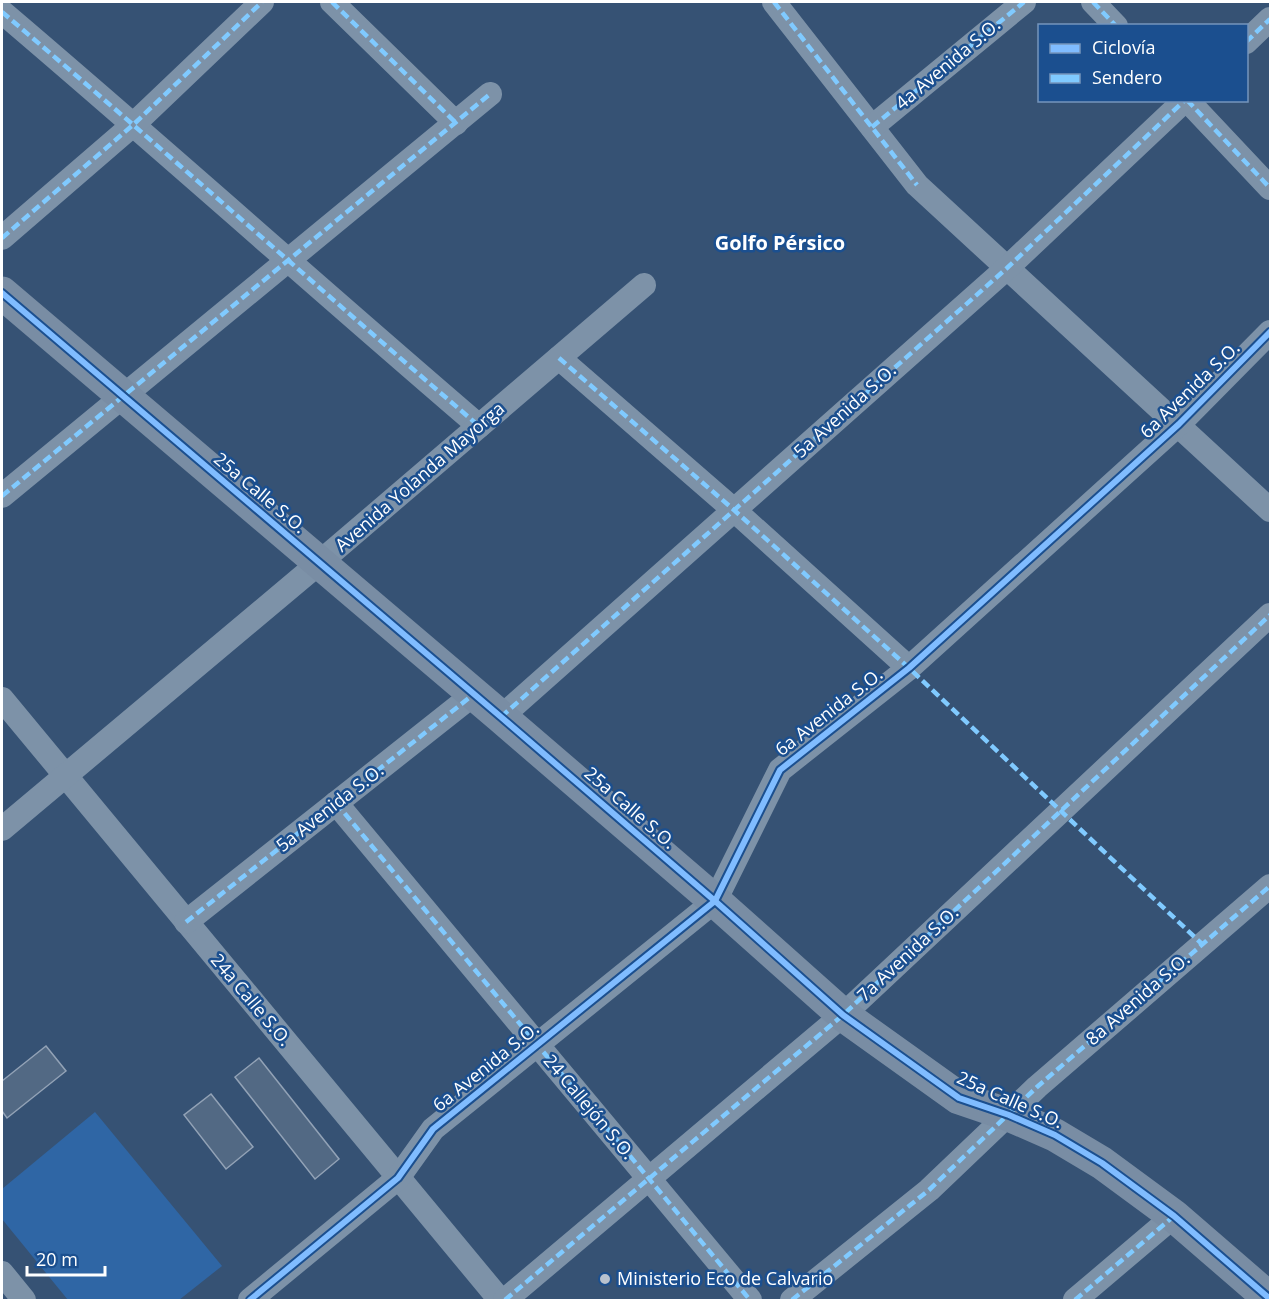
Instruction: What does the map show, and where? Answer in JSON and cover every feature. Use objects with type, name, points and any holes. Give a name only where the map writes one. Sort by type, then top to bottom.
[{"type":"street","points":[[2,238],[134,124],[262,2]]},
{"type":"street","points":[[332,2],[456,123]]},
{"type":"street","points":[[774,2],[917,185],[1270,510]]},
{"type":"street","name":"4a Avenida S.O.","points":[[872,128],[1024,2]]},
{"type":"street","points":[[1093,2],[1114,24]]},
{"type":"street","points":[[2,12],[134,124],[287,261],[479,426]]},
{"type":"street","points":[[1248,40],[1270,20]]},
{"type":"street","points":[[2,496],[490,94]]},
{"type":"street","name":"5a Avenida S.O.","points":[[501,717],[1007,268],[1184,102]]},
{"type":"street","points":[[1188,102],[1270,188]]},
{"type":"street","name":"Avenida Yolanda Mayorga","points":[[2,829],[319,563],[644,285]]},
{"type":"street","name":"25a Calle S.O.","points":[[2,293],[501,717],[715,901],[843,1015],[959,1098],[1009,1115],[1055,1135],[1102,1163],[1174,1216],[1270,1299]]},
{"type":"street","name":"6a Avenida S.O.","points":[[255,1299],[398,1178],[433,1129],[715,901],[780,770],[909,668],[1179,424],[1270,332]]},
{"type":"street","points":[[559,357],[734,510],[909,668]]},
{"type":"street","name":"7a Avenida S.O.","points":[[505,1300],[843,1015],[1270,615]]},
{"type":"street","name":"5a Avenida S.O.","points":[[186,922],[474,694]]},
{"type":"street","name":"24a Calle S.O.","points":[[2,699],[500,1300]]},
{"type":"street","name":"24 Callejón S.O.","points":[[336,803],[750,1300]]},
{"type":"street","name":"8a Avenida S.O.","points":[[792,1300],[929,1190],[1055,1072],[1270,886]]},
{"type":"street","points":[[1075,1300],[1174,1216]]},
{"type":"street","points":[[2,1273],[24,1300]]},
{"type":"shaded area","points":[[95,1112],[222,1266],[179,1300],[68,1300],[2,1219],[2,1189]]},
{"type":"building","points":[[46,1046],[66,1071],[7,1118],[2,1111],[2,1081]]},
{"type":"building","points":[[259,1058],[339,1159],[315,1179],[235,1077]]},
{"type":"building","points":[[211,1094],[253,1147],[226,1169],[184,1115]]},
{"type":"marked path","points":[[2,238],[134,124],[262,2]]},
{"type":"marked path","points":[[332,2],[456,123]]},
{"type":"marked path","points":[[774,2],[917,185]]},
{"type":"marked path","points":[[872,127],[1024,2]]},
{"type":"marked path","points":[[1093,2],[1114,24]]},
{"type":"marked path","points":[[2,12],[479,426]]},
{"type":"marked path","points":[[1248,40],[1270,19]]},
{"type":"marked path","points":[[2,496],[490,94]]},
{"type":"marked path","points":[[501,717],[1007,268],[1183,102]]},
{"type":"marked path","points":[[1189,102],[1270,188]]},
{"type":"marked path","points":[[559,358],[734,510],[909,668],[1202,944]]},
{"type":"marked path","points":[[505,1300],[843,1015],[1270,615]]},
{"type":"marked path","points":[[186,922],[474,694]]},
{"type":"marked path","points":[[336,803],[750,1300]]},
{"type":"marked path","points":[[792,1300],[929,1190],[1037,1087],[1270,886]]},
{"type":"marked path","points":[[1075,1300],[1174,1216]]},
{"type":"cycle path","points":[[2,293],[501,717],[715,901],[843,1015],[959,1098],[1009,1115],[1055,1135],[1102,1163],[1174,1216],[1270,1299]]},
{"type":"cycle path","points":[[250,1300],[398,1178],[433,1129],[715,901],[780,770],[909,668],[1179,424],[1270,332]]},
{"type":"place","name":"Ministerio Eco de Calvario","points":[[605,1279]]},
{"type":"district","name":"Golfo Pérsico","points":[[780,243]]}]
